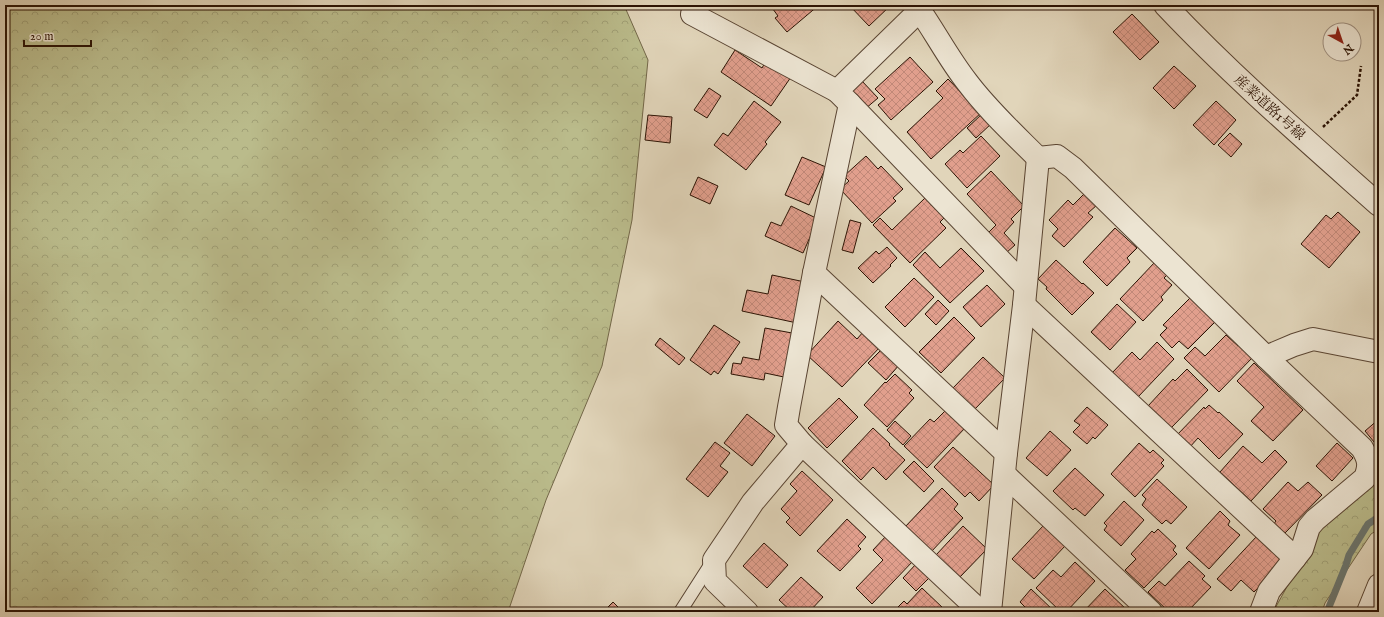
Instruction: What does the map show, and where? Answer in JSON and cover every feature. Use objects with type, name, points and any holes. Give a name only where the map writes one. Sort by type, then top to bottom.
[{"type":"street","name":"産業道路1号線","points":[[1165,5],[1199,42],[1261,100],[1379,205]]},
{"type":"street","points":[[981,612],[802,444],[786,425],[814,273],[843,98],[918,8],[953,64],[967,83],[986,105],[1038,158]]},
{"type":"street","points":[[692,14],[843,98],[1024,295],[1295,558]]},
{"type":"street","points":[[1038,158],[1057,156],[1073,168],[1266,357],[1362,448],[1367,456],[1369,468],[1365,478],[1309,526],[1302,548],[1270,591],[1261,612]]},
{"type":"street","points":[[990,612],[1038,158]]},
{"type":"street","points":[[814,273],[1006,452]]},
{"type":"street","points":[[1266,357],[1313,339],[1379,352]]},
{"type":"street","points":[[747,612],[715,581],[714,560],[753,502],[802,444]]},
{"type":"street","points":[[1004,474],[1151,612]]},
{"type":"street","points":[[1368,612],[1379,585]]},
{"type":"lane","points":[[680,612],[714,560]]},
{"type":"path","points":[[1308,142],[1356,95],[1361,66]]},
{"type":"green space","points":[[5,5],[624,5],[648,60],[632,220],[602,366],[546,500],[508,612],[5,612]]},
{"type":"green space","points":[[1379,475],[1379,529],[1371,534],[1325,603],[1322,612],[1273,612],[1320,527]]},
{"type":"building","points":[[770,5],[819,5],[787,32],[775,18],[778,16]]},
{"type":"building","points":[[849,5],[891,5],[869,26]]},
{"type":"building","points":[[1132,14],[1159,42],[1140,60],[1113,32]]},
{"type":"building","points":[[735,50],[762,68],[766,61],[791,77],[771,106],[721,72]]},
{"type":"building","points":[[910,57],[933,82],[891,120],[878,105],[885,99],[875,89]]},
{"type":"building","points":[[1174,66],[1196,86],[1174,109],[1153,88]]},
{"type":"building","points":[[948,79],[982,112],[931,159],[907,132],[943,98],[936,91]]},
{"type":"building","points":[[861,80],[878,98],[865,109],[848,91]]},
{"type":"building","points":[[709,88],[721,96],[707,118],[694,110]]},
{"type":"building","points":[[754,101],[781,122],[765,142],[767,144],[746,170],[714,145],[723,133],[728,136]]},
{"type":"building","points":[[1216,101],[1236,120],[1214,145],[1193,125]]},
{"type":"building","points":[[983,113],[992,123],[976,138],[967,128]]},
{"type":"building","points":[[648,115],[672,117],[670,143],[645,140]]},
{"type":"building","points":[[1230,133],[1242,144],[1231,157],[1218,145]]},
{"type":"building","points":[[981,136],[1000,156],[967,188],[945,164],[960,150],[963,153]]},
{"type":"building","points":[[866,156],[878,169],[881,166],[903,189],[893,198],[896,201],[872,223],[840,189],[849,181],[844,176]]},
{"type":"building","points":[[802,157],[826,167],[809,205],[785,195]]},
{"type":"building","points":[[991,171],[1024,206],[1011,219],[1014,222],[1004,233],[1015,245],[1006,253],[987,234],[996,225],[967,194]]},
{"type":"building","points":[[698,177],[718,186],[710,204],[690,195]]},
{"type":"building","points":[[1085,193],[1097,205],[1088,213],[1093,217],[1064,247],[1052,236],[1058,229],[1049,220],[1068,200],[1073,205]]},
{"type":"building","points":[[925,198],[944,218],[940,222],[946,228],[910,263],[873,225],[880,218],[892,230]]},
{"type":"building","points":[[791,206],[818,219],[803,253],[765,236],[771,222],[781,226]]},
{"type":"building","points":[[1338,212],[1360,232],[1329,268],[1301,244],[1326,215],[1331,219]]},
{"type":"building","points":[[850,220],[861,223],[853,253],[842,250]]},
{"type":"building","points":[[1115,228],[1137,248],[1127,258],[1130,262],[1107,286],[1083,262]]},
{"type":"building","points":[[887,247],[897,258],[890,265],[891,266],[873,283],[858,268],[876,251],[879,254]]},
{"type":"building","points":[[961,248],[984,271],[950,303],[913,265],[925,252],[940,268]]},
{"type":"building","points":[[1056,260],[1094,293],[1072,315],[1038,279]]},
{"type":"building","points":[[1155,262],[1168,274],[1164,278],[1172,285],[1161,297],[1163,300],[1143,321],[1120,299]]},
{"type":"building","points":[[772,275],[805,282],[797,323],[742,311],[747,290],[768,294]]},
{"type":"building","points":[[914,278],[934,297],[905,327],[885,307]]},
{"type":"building","points":[[987,285],[1005,304],[981,327],[963,307]]},
{"type":"building","points":[[1190,298],[1215,322],[1188,349],[1179,341],[1172,348],[1160,335],[1167,328],[1163,325]]},
{"type":"building","points":[[938,300],[949,311],[936,325],[925,314]]},
{"type":"building","points":[[1117,304],[1136,322],[1110,350],[1091,332]]},
{"type":"building","points":[[954,317],[975,338],[941,373],[919,352]]},
{"type":"building","points":[[838,321],[857,339],[864,331],[881,346],[842,387],[807,355]]},
{"type":"building","points":[[714,325],[740,342],[718,374],[714,371],[711,375],[690,360]]},
{"type":"building","points":[[765,328],[792,333],[784,377],[765,373],[764,380],[731,374],[733,363],[741,364],[743,357],[759,360]]},
{"type":"building","points":[[1226,335],[1238,346],[1240,344],[1253,357],[1219,392],[1184,358],[1195,347],[1205,356]]},
{"type":"building","points":[[660,338],[685,358],[679,365],[655,345]]},
{"type":"building","points":[[1157,342],[1174,359],[1138,397],[1112,373],[1132,352],[1140,360]]},
{"type":"building","points":[[883,348],[900,364],[886,380],[868,363]]},
{"type":"building","points":[[983,357],[1005,378],[974,410],[952,389]]},
{"type":"building","points":[[1254,363],[1303,410],[1273,441],[1251,421],[1264,407],[1237,381]]},
{"type":"building","points":[[1187,369],[1208,390],[1171,428],[1148,406],[1173,379],[1175,381]]},
{"type":"building","points":[[895,374],[912,390],[909,393],[914,398],[887,427],[864,405],[885,382],[886,383]]},
{"type":"building","points":[[839,398],[858,417],[827,448],[808,428]]},
{"type":"building","points":[[1209,405],[1243,434],[1219,459],[1198,438],[1189,448],[1176,436],[1204,407],[1205,409]]},
{"type":"building","points":[[1087,407],[1108,425],[1095,439],[1093,437],[1087,444],[1073,432],[1080,425],[1074,421]]},
{"type":"building","points":[[947,409],[966,427],[927,468],[904,446],[930,419],[934,422]]},
{"type":"building","points":[[747,414],[775,436],[752,466],[724,443]]},
{"type":"building","points":[[1379,419],[1379,448],[1365,431]]},
{"type":"building","points":[[895,421],[911,436],[903,445],[887,430]]},
{"type":"building","points":[[873,428],[905,460],[886,480],[873,467],[861,480],[842,461]]},
{"type":"building","points":[[1050,431],[1071,450],[1047,476],[1026,458]]},
{"type":"building","points":[[715,442],[730,453],[720,466],[728,472],[708,497],[686,479]]},
{"type":"building","points":[[1139,443],[1150,453],[1153,450],[1164,460],[1161,463],[1164,466],[1135,497],[1111,474]]},
{"type":"building","points":[[1337,443],[1353,458],[1332,481],[1316,466]]},
{"type":"building","points":[[1243,446],[1262,463],[1275,450],[1287,462],[1251,501],[1220,472]]},
{"type":"building","points":[[953,447],[994,485],[979,501],[970,492],[965,497],[934,467]]},
{"type":"building","points":[[914,461],[934,481],[924,492],[903,472]]},
{"type":"building","points":[[1075,468],[1104,495],[1085,516],[1075,508],[1073,510],[1053,491]]},
{"type":"building","points":[[802,471],[833,500],[800,536],[786,522],[790,518],[781,509],[797,491],[790,484]]},
{"type":"building","points":[[1157,479],[1187,507],[1171,524],[1166,520],[1162,524],[1142,505],[1146,499],[1142,495]]},
{"type":"building","points":[[1288,482],[1298,491],[1308,482],[1322,495],[1284,534],[1273,525],[1276,521],[1263,509]]},
{"type":"building","points":[[942,488],[958,504],[954,509],[963,518],[930,553],[904,528]]},
{"type":"building","points":[[1124,501],[1144,520],[1121,546],[1104,530],[1107,526],[1104,523]]},
{"type":"building","points":[[1220,511],[1230,521],[1228,525],[1240,535],[1209,569],[1186,548]]},
{"type":"building","points":[[847,519],[866,537],[858,546],[861,549],[840,571],[817,551]]},
{"type":"building","points":[[963,526],[987,549],[960,577],[936,555]]},
{"type":"building","points":[[1043,526],[1065,546],[1034,579],[1012,559]]},
{"type":"building","points":[[1158,529],[1176,546],[1173,550],[1177,554],[1144,588],[1125,570],[1136,559],[1131,554],[1152,531],[1154,533]]},
{"type":"building","points":[[887,535],[914,560],[872,604],[856,588],[883,560],[873,550]]},
{"type":"building","points":[[1257,536],[1284,561],[1254,592],[1241,580],[1231,591],[1217,579]]},
{"type":"building","points":[[764,543],[788,565],[767,588],[743,566]]},
{"type":"building","points":[[1189,561],[1205,576],[1202,579],[1211,587],[1187,612],[1169,612],[1148,592],[1159,581],[1165,586]]},
{"type":"building","points":[[1075,562],[1095,581],[1066,612],[1061,612],[1036,588],[1053,570],[1061,577]]},
{"type":"building","points":[[917,563],[931,576],[916,591],[903,578]]},
{"type":"building","points":[[801,577],[823,597],[809,612],[792,612],[779,600]]},
{"type":"building","points":[[922,588],[944,609],[942,612],[893,612],[904,601],[907,604]]},
{"type":"building","points":[[1031,589],[1055,612],[1020,612],[1025,607],[1020,602]]},
{"type":"building","points":[[1105,589],[1129,612],[1083,612]]},
{"type":"building","points":[[613,602],[623,612],[603,612]]},
{"type":"waterway","points":[[1327,612],[1349,555],[1368,524],[1379,517]]}]
